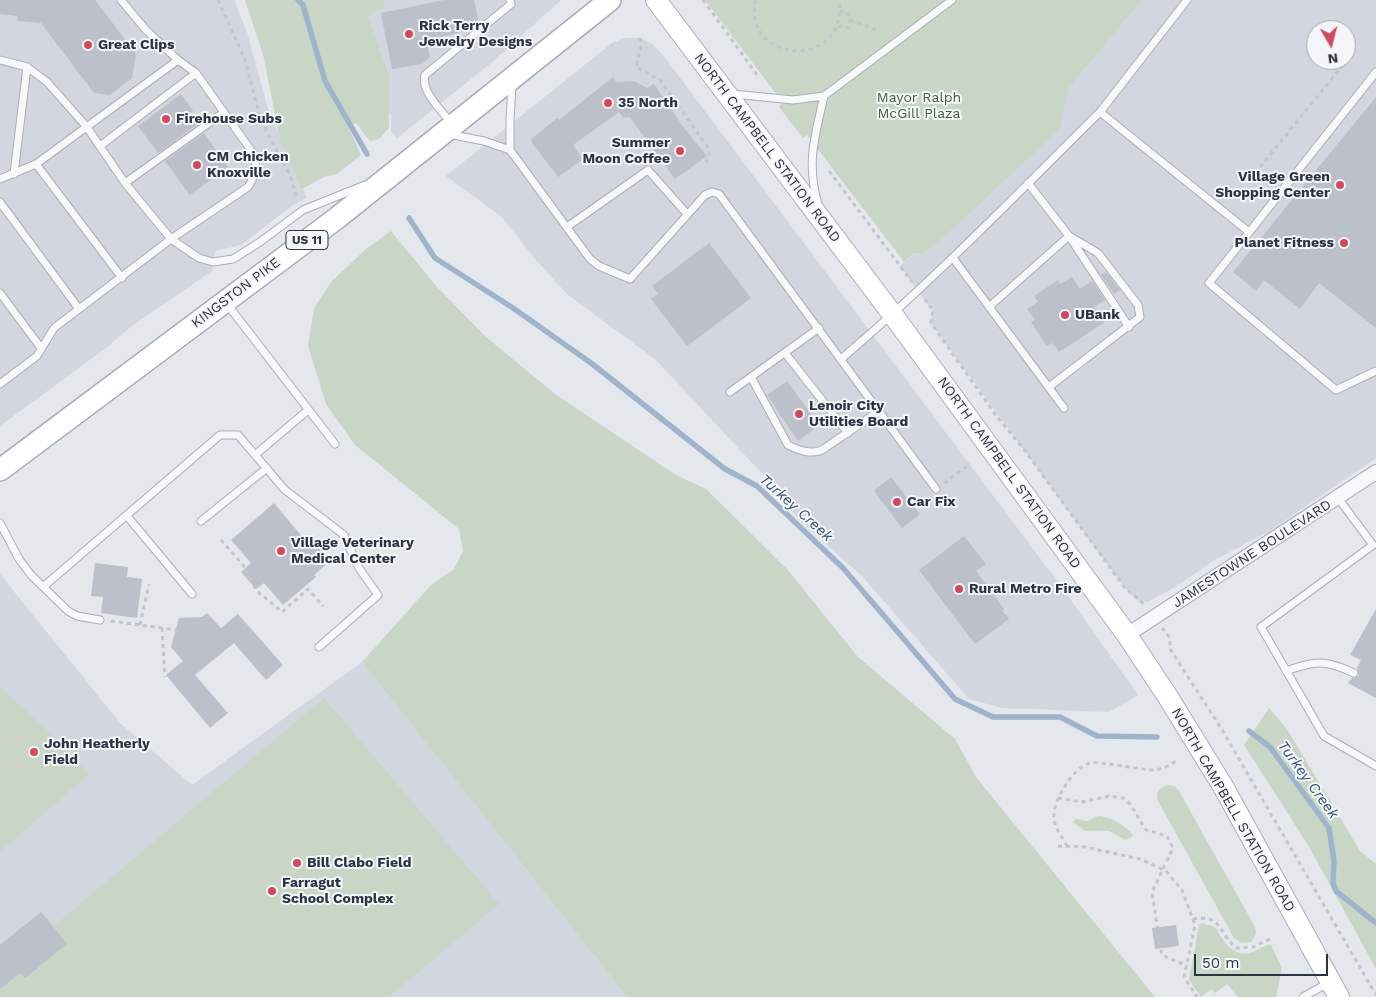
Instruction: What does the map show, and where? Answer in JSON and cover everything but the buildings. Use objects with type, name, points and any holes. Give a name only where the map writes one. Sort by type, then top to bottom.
[{"type":"main road","name":"KINGSTON PIKE","points":[[0,470],[225,302],[388,177],[610,0]]},
{"type":"main road","name":"NORTH CAMPBELL STATION ROAD","points":[[656,0],[893,315],[1127,635],[1224,788],[1334,990]]},
{"type":"street","name":"JAMESTOWNE BOULEVARD","points":[[1127,635],[1376,472]]},
{"type":"lane","points":[[0,384],[36,356],[54,328],[171,239],[248,187],[256,174],[256,163],[253,154],[196,73],[178,60],[146,30],[121,0]]},
{"type":"lane","points":[[510,0],[511,4],[425,75],[423,80],[428,92],[449,129],[510,150],[590,259],[600,266],[630,279],[705,195],[712,192],[719,194],[726,200],[936,489]]},
{"type":"lane","points":[[726,93],[745,97],[793,100],[824,96],[952,0]]},
{"type":"lane","points":[[841,359],[893,315],[953,258],[1100,112],[1187,0]]},
{"type":"lane","points":[[0,60],[27,67],[47,82],[86,126],[125,182],[171,239],[190,254],[213,262],[233,259],[260,242],[303,210],[334,196],[388,177]]},
{"type":"lane","points":[[0,179],[36,164],[178,60]]},
{"type":"lane","points":[[14,174],[27,67]]},
{"type":"lane","points":[[1376,72],[1209,283],[1336,390],[1376,371]]},
{"type":"lane","points":[[100,146],[196,73]]},
{"type":"lane","points":[[510,150],[513,78]]},
{"type":"lane","points":[[823,222],[812,184],[811,168],[815,131],[824,96]]},
{"type":"lane","points":[[1100,112],[1249,232]]},
{"type":"lane","points":[[125,182],[223,113]]},
{"type":"lane","points":[[36,164],[122,278]]},
{"type":"lane","points":[[567,227],[648,170],[687,214]]},
{"type":"lane","points":[[1028,183],[1069,236],[1129,328]]},
{"type":"lane","points":[[0,202],[79,309]]},
{"type":"lane","points":[[989,306],[1069,236]]},
{"type":"lane","points":[[1049,387],[1140,318],[1138,305],[1098,253],[1069,236]]},
{"type":"lane","points":[[953,258],[1064,408]]},
{"type":"lane","points":[[0,293],[41,348]]},
{"type":"lane","points":[[225,302],[335,444]]},
{"type":"lane","points":[[730,392],[819,328]]},
{"type":"lane","points":[[785,353],[848,433]]},
{"type":"lane","points":[[751,377],[788,445],[795,449],[817,453],[879,411]]},
{"type":"lane","points":[[255,455],[308,410]]},
{"type":"lane","points":[[43,587],[220,435],[238,435],[285,490],[344,535],[359,568],[378,595],[319,647]]},
{"type":"lane","points":[[201,521],[267,468]]},
{"type":"lane","points":[[1338,498],[1374,544],[1261,626],[1324,736],[1376,766]]},
{"type":"lane","points":[[127,516],[192,594]]},
{"type":"lane","points":[[0,523],[18,559],[43,587],[68,611],[77,616],[100,620]]},
{"type":"lane","points":[[1286,670],[1307,663],[1332,663],[1354,673]]},
{"type":"lane","points":[[1303,997],[1334,990]]},
{"type":"path","points":[[218,0],[245,60],[261,121],[290,175],[298,203]]},
{"type":"path","points":[[703,0],[758,76]]},
{"type":"path","points":[[756,0],[756,18],[761,31],[769,41],[781,48],[794,52],[807,51],[820,46],[830,37],[837,26],[840,11],[839,0]]},
{"type":"path","points":[[837,26],[848,28],[850,20],[850,15],[840,11]]},
{"type":"path","points":[[850,20],[877,30]]},
{"type":"path","points":[[640,38],[641,47],[636,67],[660,80],[709,149],[709,157],[704,165]]},
{"type":"path","points":[[1260,167],[1339,70]]},
{"type":"path","points":[[829,171],[908,277],[920,289],[929,306],[933,308],[931,322],[933,326],[997,417],[1023,448],[1125,588],[1142,601],[1170,638],[1170,649],[1221,728],[1376,995]]},
{"type":"path","points":[[948,480],[970,464]]},
{"type":"path","points":[[221,540],[243,565],[257,591],[282,612],[308,589],[323,606]]},
{"type":"path","points":[[140,625],[149,584]]},
{"type":"path","points":[[100,620],[176,630]]},
{"type":"path","points":[[162,628],[165,677]]},
{"type":"path","points":[[1067,846],[1054,821],[1054,808],[1058,798],[1079,768],[1090,763],[1155,770],[1164,768],[1178,760]]},
{"type":"path","points":[[1058,798],[1082,802],[1110,796],[1123,798],[1130,804],[1146,830],[1167,836],[1173,848],[1152,892],[1162,955],[1187,966]]},
{"type":"path","points":[[1058,846],[1085,847],[1140,859],[1166,871],[1182,890],[1194,919],[1195,925],[1187,966],[1186,982],[1197,997]]},
{"type":"path","points":[[1194,919],[1207,917],[1216,921],[1229,942],[1236,948],[1254,947],[1270,939]]},
{"type":"shaded area","points":[[0,0],[234,0],[247,32],[268,109],[307,198],[293,205],[241,245],[215,251],[212,271],[133,325],[106,348],[0,426]]},
{"type":"shaded area","points":[[368,0],[561,0],[490,64],[397,138],[391,131],[391,115],[373,91],[365,34]]},
{"type":"shaded area","name":"Village Green Shopping Center","points":[[1142,0],[1376,0],[1376,458],[1270,531],[1216,559],[1175,587],[1148,602],[1137,600],[1125,588],[933,326],[931,322],[933,308],[929,306],[900,266],[964,211],[1066,99],[1069,88]]},
{"type":"shaded area","points":[[625,38],[640,38],[652,44],[663,55],[1066,593],[1138,695],[1109,712],[1002,708],[969,699],[862,576],[800,521],[769,481],[655,359],[568,295],[535,259],[502,217],[446,176],[612,43]]},
{"type":"shaded area","name":"Farragut School Complex","points":[[0,574],[120,723],[192,785],[362,662],[627,997],[0,997]]},
{"type":"green space","points":[[245,0],[385,0],[384,6],[368,16],[389,77],[389,128],[379,139],[370,141],[356,123],[348,126],[361,155],[337,174],[324,177],[302,189],[280,140],[263,54]]},
{"type":"green space","name":"Mayor Ralph McGill Plaza","points":[[705,0],[1142,0],[1069,88],[1059,130],[949,232],[924,253],[914,253],[904,262],[807,135],[803,138],[779,107],[783,103]]},
{"type":"green space","points":[[391,231],[437,287],[486,337],[555,394],[676,475],[706,489],[787,569],[858,657],[955,739],[976,777],[1155,997],[627,997],[362,662],[431,585],[454,569],[463,551],[459,529],[355,445],[326,404],[308,346],[314,308],[331,282],[366,249]]},
{"type":"green space","name":"John Heatherly Field","points":[[0,687],[46,729],[89,774],[0,852]]},
{"type":"green space","name":"Bill Clabo Field","points":[[324,698],[499,904],[389,997],[0,997],[0,945],[41,912],[54,926]]},
{"type":"green space","points":[[1269,708],[1287,729],[1360,851],[1376,864],[1376,969],[1308,845],[1244,745]]},
{"type":"green space","points":[[1167,785],[1175,786],[1179,791],[1255,927],[1256,934],[1251,942],[1241,943],[1234,938],[1158,801],[1158,791]]},
{"type":"green space","points":[[1098,816],[1118,822],[1131,832],[1133,836],[1126,840],[1109,831],[1085,831],[1073,822],[1076,819],[1087,821]]},
{"type":"green space","points":[[1202,923],[1215,927],[1229,947],[1239,953],[1252,952],[1271,945],[1282,968],[1276,997],[1236,997],[1227,984],[1215,993],[1212,989],[1201,997],[1189,980],[1199,925]]},
{"type":"waterway","name":"Turkey Creek","points":[[298,0],[303,5],[325,81],[367,154]]},
{"type":"waterway","name":"Turkey Creek","points":[[409,218],[435,258],[513,308],[591,363],[725,469],[757,486],[843,568],[955,699],[993,717],[1060,717],[1097,736],[1157,737]]},
{"type":"waterway","name":"Turkey Creek","points":[[1249,731],[1270,747],[1329,828],[1334,861],[1333,883],[1336,891],[1376,923]]},
{"type":"place","name":"Rick Terry Jewelry Designs","points":[[409,34]]},
{"type":"place","name":"Great Clips","points":[[88,45]]},
{"type":"place","name":"35 North","points":[[608,103]]},
{"type":"place","name":"Firehouse Subs","points":[[166,119]]},
{"type":"place","name":"Summer Moon Coffee","points":[[680,151]]},
{"type":"place","name":"CM Chicken Knoxville","points":[[197,165]]},
{"type":"place","name":"Village Green Shopping Center","points":[[1340,185]]},
{"type":"place","name":"Planet Fitness","points":[[1344,243]]},
{"type":"place","name":"UBank","points":[[1065,315]]},
{"type":"place","name":"Lenoir City Utilities Board","points":[[799,414]]},
{"type":"place","name":"Car Fix","points":[[897,502]]},
{"type":"place","name":"Village Veterinary Medical Center","points":[[281,551]]},
{"type":"place","name":"Rural Metro Fire","points":[[959,589]]},
{"type":"place","name":"John Heatherly Field","points":[[34,752]]},
{"type":"place","name":"Bill Clabo Field","points":[[297,863]]},
{"type":"place","name":"Farragut School Complex","points":[[272,891]]}]
